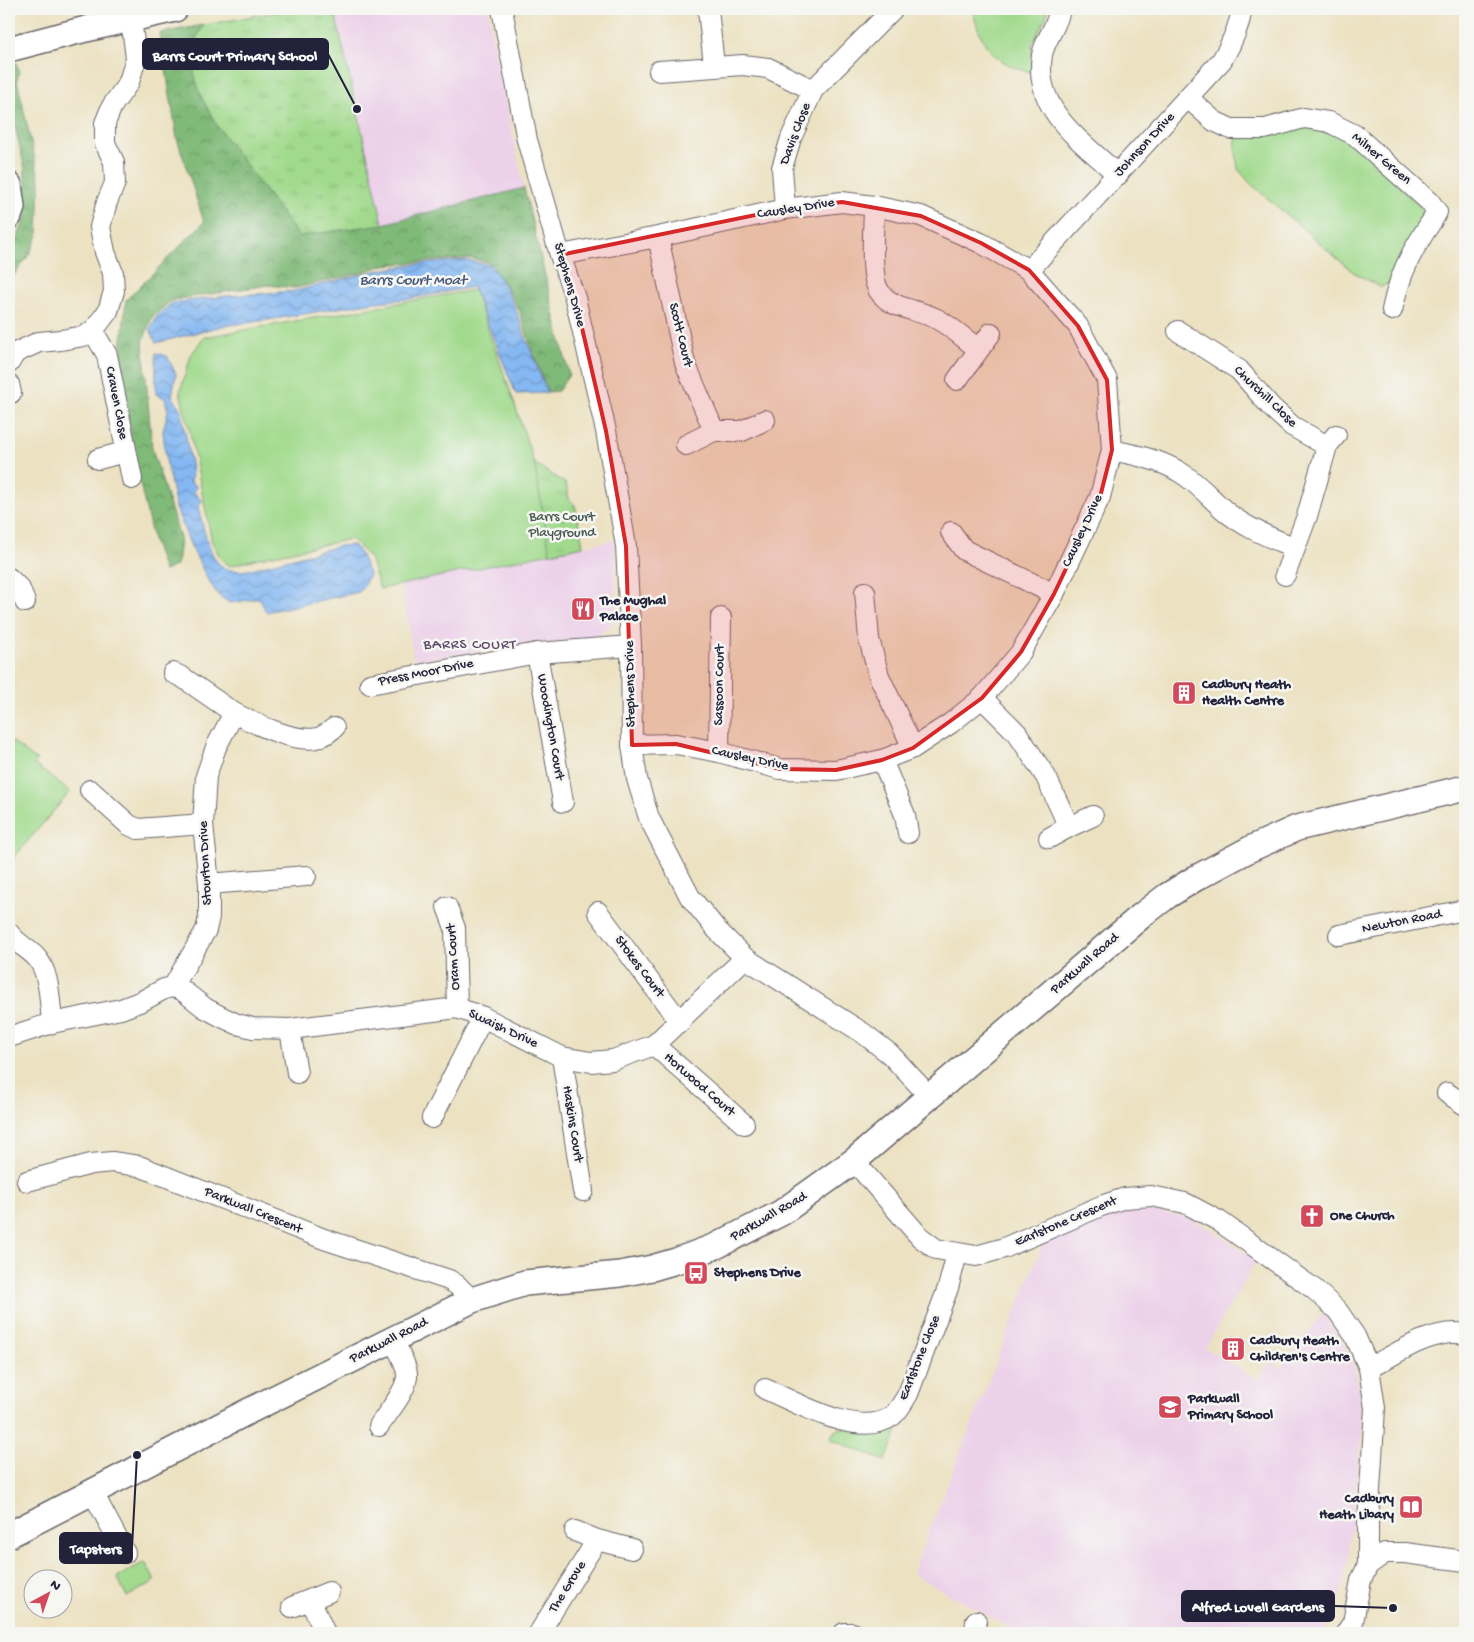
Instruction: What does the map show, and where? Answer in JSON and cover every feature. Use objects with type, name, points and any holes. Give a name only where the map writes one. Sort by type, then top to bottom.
[{"type":"street","points":[[9,49],[175,9]]},
{"type":"street","name":"Stephens Drive","points":[[502,9],[526,140],[560,255],[575,298],[606,431],[626,546],[631,646],[632,745],[638,779],[649,818],[690,897],[717,930],[745,958],[862,1033],[890,1054],[930,1097]]},
{"type":"street","points":[[708,9],[714,66]]},
{"type":"street","name":"Davis Close","points":[[785,209],[782,168],[791,138],[813,90],[893,9]]},
{"type":"street","points":[[1060,9],[1043,54],[1041,76],[1045,93],[1050,106],[1059,120],[1118,175]]},
{"type":"street","name":"Johnson Drive","points":[[1029,270],[1222,60],[1234,40],[1242,9]]},
{"type":"street","points":[[9,363],[15,353],[39,342],[84,336],[93,331],[108,311],[114,291],[113,273],[105,252],[100,227],[115,183],[114,162],[105,143],[105,122],[112,106],[129,82],[136,58],[131,19]]},
{"type":"street","name":"Davis Close","points":[[659,71],[743,65],[768,68],[813,90]]},
{"type":"street","name":"Milner Green","points":[[1188,98],[1214,120],[1231,129],[1265,129],[1304,118],[1328,122],[1355,135],[1430,202],[1437,212],[1420,239],[1406,268],[1392,310]]},
{"type":"street","points":[[9,185],[12,207],[9,216]]},
{"type":"street","name":"Causley Drive","points":[[560,255],[658,237],[785,209],[842,202],[874,206],[922,216],[981,243],[1029,270],[1078,326],[1107,380],[1112,450],[1100,497],[1054,594],[1021,652],[982,698],[951,723],[913,748],[882,760],[836,770],[780,769],[719,752],[676,744],[632,745]]},
{"type":"street","points":[[874,206],[874,273],[879,291],[893,304],[918,311],[938,320],[978,349]]},
{"type":"street","name":"Scott Court","points":[[658,237],[685,363],[714,431]]},
{"type":"street","name":"Craven Close","points":[[93,331],[107,355],[125,452],[132,479]]},
{"type":"street","name":"Churchill Close","points":[[1178,331],[1239,370],[1271,407],[1292,426],[1331,441],[1286,575]]},
{"type":"street","points":[[957,380],[991,332]]},
{"type":"street","points":[[686,445],[714,431],[742,431],[765,420]]},
{"type":"street","points":[[1112,450],[1153,460],[1176,470],[1192,480],[1225,511],[1247,527],[1295,548]]},
{"type":"street","points":[[98,459],[125,452]]},
{"type":"street","points":[[951,532],[964,550],[1054,594]]},
{"type":"street","points":[[9,578],[20,589],[25,602]]},
{"type":"street","points":[[865,592],[870,639],[879,676],[913,748]]},
{"type":"street","name":"Sassoon Court","points":[[719,752],[721,618]]},
{"type":"street","name":"Press Moor Drive","points":[[370,684],[537,652],[631,646]]},
{"type":"street","name":"Woodington Court","points":[[537,652],[563,802]]},
{"type":"street","points":[[173,673],[182,677],[234,713],[271,731],[306,739],[318,738],[334,728]]},
{"type":"street","points":[[982,698],[1017,733],[1046,777],[1069,827]]},
{"type":"street","name":"Stourton Drive","points":[[173,987],[206,930],[209,917],[209,884],[203,824],[206,776],[216,747],[234,713]]},
{"type":"street","points":[[882,760],[905,815],[908,833]]},
{"type":"street","name":"Parkwall Road","points":[[9,1535],[92,1491],[472,1300],[497,1290],[525,1283],[620,1274],[676,1261],[716,1246],[781,1213],[854,1161],[1140,916],[1167,896],[1250,849],[1297,828],[1465,788]]},
{"type":"street","points":[[90,790],[129,825],[138,829],[203,824]]},
{"type":"street","points":[[1049,838],[1094,816]]},
{"type":"street","points":[[209,884],[306,876]]},
{"type":"street","name":"Oram Court","points":[[447,907],[455,928],[456,1008]]},
{"type":"street","name":"Newton Road","points":[[1339,935],[1465,910]]},
{"type":"street","name":"Stokes Court","points":[[598,912],[680,1022]]},
{"type":"street","points":[[9,933],[16,942],[36,957],[46,973],[52,1024]]},
{"type":"street","name":"Swaish Drive","points":[[173,987],[182,990],[205,1008],[237,1024],[253,1028],[290,1029],[456,1008],[483,1017],[562,1057],[591,1062],[613,1060],[654,1045],[745,958]]},
{"type":"street","points":[[9,1037],[52,1024],[121,1009],[142,1001],[164,989],[173,987]]},
{"type":"street","points":[[432,1118],[483,1017]]},
{"type":"street","points":[[290,1029],[296,1073]]},
{"type":"street","name":"Horwood Court","points":[[654,1045],[744,1124]]},
{"type":"street","name":"Haskins Court","points":[[562,1057],[582,1191]]},
{"type":"street","points":[[1447,1094],[1465,1105]]},
{"type":"street","name":"Earlstone Crescent","points":[[854,1161],[920,1237],[936,1249],[976,1256],[1004,1248],[1101,1206],[1125,1198],[1151,1196],[1185,1203],[1219,1221],[1314,1289],[1337,1310],[1355,1336],[1369,1368],[1375,1408],[1368,1523],[1368,1565],[1361,1580],[1353,1622],[1346,1633]]},
{"type":"street","name":"Parkwall Crescent","points":[[27,1181],[92,1164],[112,1162],[139,1166],[324,1239],[449,1280],[472,1300]]},
{"type":"street","name":"Earlstone Close","points":[[765,1389],[829,1417],[864,1425],[881,1422],[892,1416],[908,1394],[948,1288],[957,1254]]},
{"type":"street","points":[[1369,1368],[1432,1336],[1458,1332],[1465,1334]]},
{"type":"street","points":[[379,1426],[408,1380],[405,1364],[393,1340]]},
{"type":"street","points":[[92,1491],[126,1553]]},
{"type":"street","points":[[575,1531],[597,1540],[632,1549]]},
{"type":"street","name":"The Grove","points":[[539,1633],[597,1540]]},
{"type":"street","points":[[1368,1565],[1385,1553],[1405,1553],[1465,1561]]},
{"type":"street","points":[[292,1607],[329,1592]]},
{"type":"street","points":[[310,1600],[325,1633]]},
{"type":"street","points":[[844,1633],[852,1633]]},
{"type":"highlighted area","points":[[842,202],[921,216],[981,243],[1029,270],[1078,326],[1107,380],[1112,450],[1100,497],[1054,594],[1021,652],[982,698],[913,748],[882,760],[836,770],[780,769],[676,744],[632,745],[626,546],[606,431],[575,298],[560,255],[785,209]]},
{"type":"shaded area","points":[[292,9],[488,9],[492,37],[524,188],[383,224],[299,236],[204,25]]},
{"type":"shaded area","points":[[615,540],[615,622],[595,638],[496,648],[414,661],[401,584]]},
{"type":"shaded area","name":"Parkwall Primary School","points":[[1131,1210],[1155,1211],[1187,1217],[1212,1230],[1256,1261],[1205,1348],[1258,1380],[1270,1361],[1281,1368],[1323,1313],[1348,1351],[1357,1376],[1363,1424],[1348,1560],[1338,1606],[1323,1633],[1020,1633],[912,1574],[1043,1244],[1105,1217]]},
{"type":"green space","points":[[292,9],[334,9],[383,224],[299,236],[217,126],[199,92],[191,59],[196,39],[204,25]]},
{"type":"green space","points":[[971,9],[1048,9],[1047,15],[1032,45],[1033,72],[1019,69],[1006,63],[988,48],[982,38]]},
{"type":"green space","points":[[204,25],[196,39],[199,92],[217,126],[299,236],[383,224],[524,188],[569,375],[558,391],[548,392],[519,310],[504,283],[488,262],[469,258],[384,265],[360,273],[295,288],[268,285],[172,300],[152,317],[143,342],[152,449],[180,538],[177,565],[164,571],[153,540],[136,466],[124,391],[121,350],[126,300],[204,222],[177,138],[160,33]]},
{"type":"green space","points":[[16,62],[19,71],[17,80],[40,182],[38,235],[29,255],[9,282],[9,257],[25,219],[25,169],[9,101],[9,72]]},
{"type":"green space","points":[[1304,127],[1336,133],[1357,147],[1424,210],[1423,220],[1394,279],[1388,284],[1380,287],[1353,272],[1251,184],[1238,169],[1235,145],[1237,138]]},
{"type":"green space","points":[[474,290],[534,463],[566,484],[569,499],[575,505],[583,546],[380,589],[370,558],[351,539],[230,566],[221,559],[212,542],[180,392],[191,355],[204,337]]},
{"type":"green space","name":"Barrs Court Playground","points":[[534,463],[566,484],[569,499],[575,505],[583,546],[550,553]]},
{"type":"green space","points":[[9,739],[37,761],[34,764],[70,792],[9,863]]},
{"type":"green space","points":[[903,1419],[885,1461],[830,1439],[834,1432],[841,1428]]},
{"type":"green space","points":[[145,1562],[155,1581],[127,1597],[117,1577]]},
{"type":"water","name":"Barrs Court Moat","points":[[466,260],[491,265],[505,287],[515,307],[547,393],[516,394],[473,287],[408,299],[374,302],[222,326],[156,343],[150,329],[157,316],[172,303],[227,296],[295,291],[375,271],[409,265]]},
{"type":"water","points":[[156,353],[167,356],[176,374],[172,396],[181,410],[192,469],[191,483],[197,487],[194,492],[202,501],[198,507],[211,551],[221,566],[230,570],[243,571],[340,546],[353,545],[360,553],[369,574],[359,592],[266,612],[260,598],[230,603],[219,596],[208,580],[190,544],[176,508],[166,460],[163,431],[168,411],[165,398],[156,394]]},
{"type":"place","name":"Barrs Court Primary School","points":[[357,109]]},
{"type":"place","name":"The Mughal Palace","points":[[583,609]]},
{"type":"place","name":"Cadbury Heath Health Centre","points":[[1184,693]]},
{"type":"place","name":"One Church","points":[[1312,1216]]},
{"type":"place","name":"Stephens Drive","points":[[696,1273]]},
{"type":"place","name":"Cadbury Heath Children's Centre","points":[[1233,1349]]},
{"type":"place","name":"Parkwall Primary School","points":[[1170,1407]]},
{"type":"place","name":"Tapsters","points":[[137,1455]]},
{"type":"place","name":"Cadbury Heath Libary","points":[[1411,1507]]},
{"type":"place","name":"Alfred Lovell Gardens","points":[[1393,1608]]},
{"type":"district","name":"BARRS COURT","points":[[470,645]]}]
